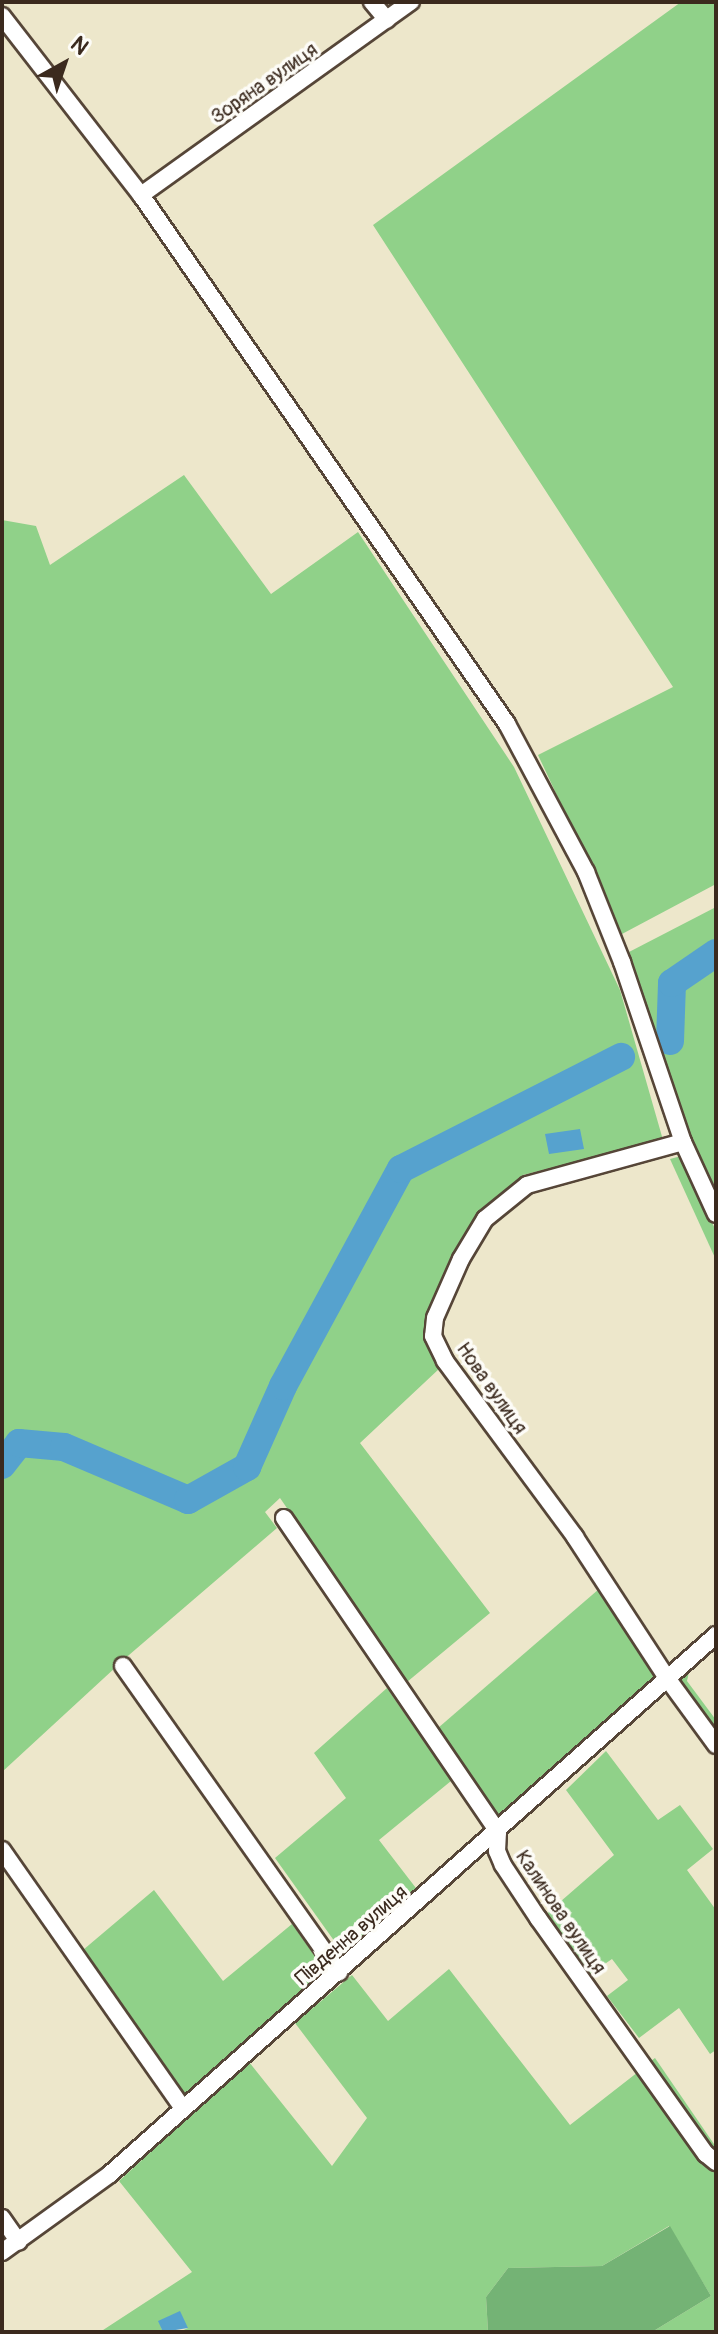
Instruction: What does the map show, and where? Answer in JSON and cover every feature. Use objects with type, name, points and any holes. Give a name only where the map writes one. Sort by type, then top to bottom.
[{"type":"street","points":[[372,2],[387,20]]},
{"type":"street","name":"Зоряна вулиця","points":[[141,195],[411,2]]},
{"type":"street","points":[[2,16],[141,195],[507,724],[586,872],[622,962],[683,1142],[716,1214]]},
{"type":"street","name":"Нова вулиця","points":[[683,1142],[527,1185],[485,1219],[435,1318],[433,1336],[445,1361],[575,1537],[667,1678],[716,1745]]},
{"type":"street","name":"Калинова вулиця","points":[[284,1518],[498,1832],[497,1851],[529,1905],[706,2154],[716,2162]]},
{"type":"street","name":"Південна вулиця","points":[[2,2252],[110,2174],[716,1635]]},
{"type":"street","points":[[123,1666],[339,1972]]},
{"type":"street","points":[[2,1850],[182,2107]]},
{"type":"street","points":[[2,2218],[19,2242]]},
{"type":"green space","points":[[681,2],[716,2],[716,884],[622,934],[538,755],[673,687],[373,225]]},
{"type":"green space","points":[[184,475],[271,594],[358,532],[514,767],[620,990],[663,1140],[523,1175],[480,1212],[451,1256],[427,1317],[425,1341],[440,1368],[360,1443],[490,1613],[407,1682],[280,1498],[265,1512],[277,1528],[129,1655],[2,1772],[2,520],[36,526],[50,565]]},
{"type":"green space","points":[[716,907],[716,1189],[693,1141],[629,952]]},
{"type":"green space","points":[[681,1156],[716,1231],[716,1260],[670,1159]]},
{"type":"green space","points":[[599,1589],[656,1678],[500,1820],[438,1728]]},
{"type":"green space","points":[[716,1644],[716,1649],[689,1672],[687,1681],[716,1720],[716,1734],[678,1685],[678,1678]]},
{"type":"green space","points":[[387,1688],[451,1781],[379,1840],[419,1892],[345,1956],[275,1858],[346,1798],[314,1753]]},
{"type":"green space","points":[[606,1751],[658,1820],[680,1805],[713,1849],[687,1870],[716,1910],[716,2050],[710,2054],[679,2008],[639,2038],[607,1996],[628,1980],[612,1959],[590,1974],[545,1915],[614,1855],[566,1790]]},
{"type":"green space","points":[[154,1890],[223,1981],[292,1924],[327,1973],[185,2094],[83,1950]]},
{"type":"green space","points":[[449,1969],[570,2125],[638,2072],[716,2167],[716,2332],[652,2332],[711,2296],[669,2226],[602,2266],[508,2268],[486,2297],[488,2332],[179,2332],[188,2328],[159,2321],[163,2332],[100,2332],[192,2272],[119,2181],[249,2062],[332,2166],[367,2118],[295,2023],[352,1975],[388,2021]]},
{"type":"green space","points":[[655,2058],[716,2147],[716,2157],[648,2063]]},
{"type":"green space","points":[[670,2226],[711,2296],[652,2332],[488,2332],[486,2297],[508,2268],[602,2266]]},
{"type":"water","points":[[580,1129],[584,1149],[549,1154],[545,1134]]},
{"type":"water","points":[[180,2311],[188,2328],[163,2332],[158,2321]]},
{"type":"waterway","points":[[670,1041],[672,983],[716,953]]},
{"type":"waterway","points":[[2,1465],[19,1443],[64,1447],[188,1500],[247,1467],[283,1386],[401,1169],[621,1057]]}]
